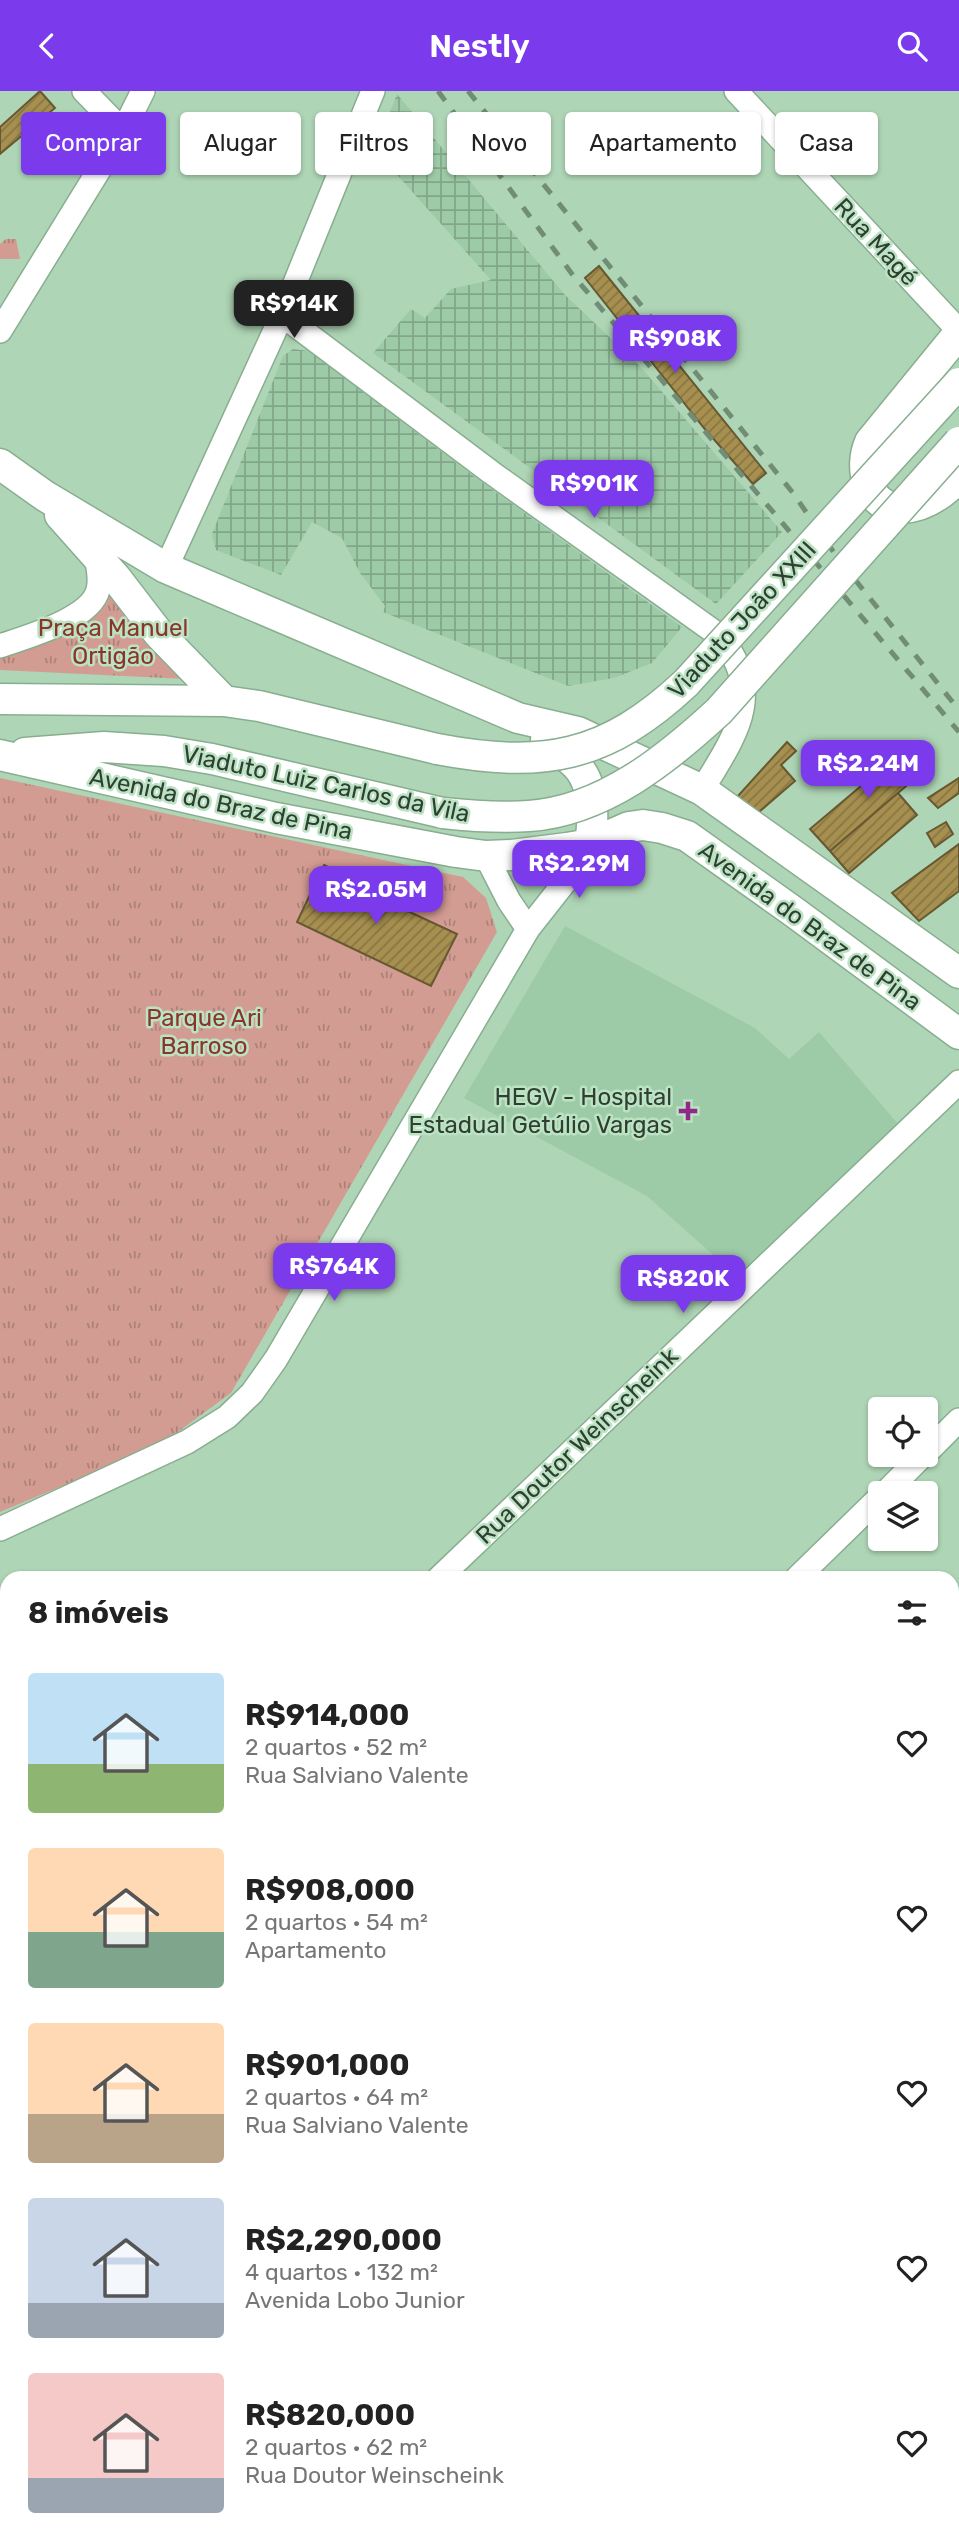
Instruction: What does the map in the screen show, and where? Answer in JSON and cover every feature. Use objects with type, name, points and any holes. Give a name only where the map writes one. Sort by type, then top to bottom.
[{"type":"main road","points":[[959,332],[870,442],[864,455],[863,466],[869,488],[882,502],[899,509],[936,497],[959,477]]},
{"type":"main road","name":"Viaduto João XXIII","points":[[224,701],[270,708],[437,749],[494,758],[543,757],[579,750],[608,740],[655,710],[686,683],[959,383]]},
{"type":"main road","name":"Viaduto Luiz Carlos da Vila","points":[[2,755],[104,747],[164,751],[212,759],[443,813],[532,816],[578,804],[630,783],[692,736],[719,711],[959,442]]},
{"type":"main road","points":[[0,464],[45,496],[159,634],[224,701]]},
{"type":"main road","name":"Avenida do Braz de Pina","points":[[45,496],[166,568],[518,718],[579,732],[702,790],[959,973]]},
{"type":"main road","points":[[0,699],[224,701]]},
{"type":"main road","points":[[518,718],[577,766],[585,781],[592,806],[594,821],[590,844]]},
{"type":"main road","name":"Avenida do Braz de Pina","points":[[2,755],[276,818],[428,849],[499,855],[590,844],[629,827],[643,825],[662,828],[687,836],[959,1034]]},
{"type":"main road","points":[[499,855],[569,800],[576,783],[577,766]]},
{"type":"street","points":[[84,91],[104,112]]},
{"type":"street","points":[[132,112],[143,91]]},
{"type":"street","points":[[166,568],[282,314],[373,91]]},
{"type":"street","name":"Rua Magé","points":[[736,91],[959,332]]},
{"type":"street","points":[[0,331],[96,175]]},
{"type":"street","points":[[282,314],[492,473],[720,636],[734,654],[743,676],[744,699],[741,720],[702,790]]},
{"type":"street","points":[[0,646],[60,623],[93,601],[99,579],[96,556]]},
{"type":"street","points":[[0,1529],[187,1443],[227,1417],[252,1392],[276,1359],[528,929],[576,868],[590,844]]},
{"type":"street","points":[[499,855],[501,882],[509,901],[528,929]]},
{"type":"street","name":"Rua Doutor Weinscheink","points":[[446,1571],[959,1082]]},
{"type":"street","points":[[938,1440],[959,1420]]},
{"type":"street","points":[[896,1481],[911,1467]]},
{"type":"street","points":[[804,1571],[868,1509]]},
{"type":"shaded area","points":[[397,94],[412,112],[390,112]]},
{"type":"shaded area","points":[[433,137],[447,154],[447,175],[465,175],[565,295],[639,365],[782,532],[716,604],[373,353],[411,309],[425,318],[451,289],[491,280],[397,175],[433,175]]},
{"type":"shaded area","points":[[293,349],[309,351],[472,475],[682,627],[652,663],[614,678],[568,686],[383,612],[385,606],[360,573],[342,538],[312,522],[281,575],[216,550],[212,534],[283,356]]},
{"type":"shaded area","name":"HEGV - Hospital Estadual Getúlio Vargas","points":[[565,926],[755,1028],[789,1059],[819,1032],[899,1125],[738,1277],[647,1196],[464,1098]]},
{"type":"green space","points":[[6,239],[16,239],[20,259],[0,259],[0,244]]},
{"type":"green space","name":"Praça Manuel Ortigão","points":[[113,583],[186,679],[0,670],[0,652],[94,613],[107,603]]},
{"type":"green space","name":"Parque Ari Barroso","points":[[0,778],[463,877],[486,898],[497,932],[231,1393],[160,1445],[0,1512]]},
{"type":"building","points":[[40,91],[55,108],[50,112],[21,112],[21,136],[0,154],[0,127]]},
{"type":"building","points":[[599,266],[766,473],[753,484],[704,428],[585,278]]},
{"type":"building","points":[[787,742],[796,751],[781,765],[795,781],[759,812],[737,797]]},
{"type":"building","points":[[906,748],[925,770],[830,851],[810,829]]},
{"type":"building","points":[[959,778],[959,793],[938,808],[928,798]]},
{"type":"building","points":[[898,793],[917,815],[849,873],[830,851]]},
{"type":"building","points":[[946,822],[953,834],[935,847],[927,833]]},
{"type":"building","points":[[959,844],[959,891],[919,921],[892,893]]},
{"type":"building","points":[[324,865],[372,888],[369,893],[457,934],[431,986],[297,922]]},
{"type":"railway","points":[[438,91],[572,274],[959,732]]},
{"type":"railway","points":[[468,91],[793,493],[837,557],[959,710]]},
{"type":"place","name":"HEGV - Hospital Estadual Getúlio Vargas","points":[[688,1111]]}]
